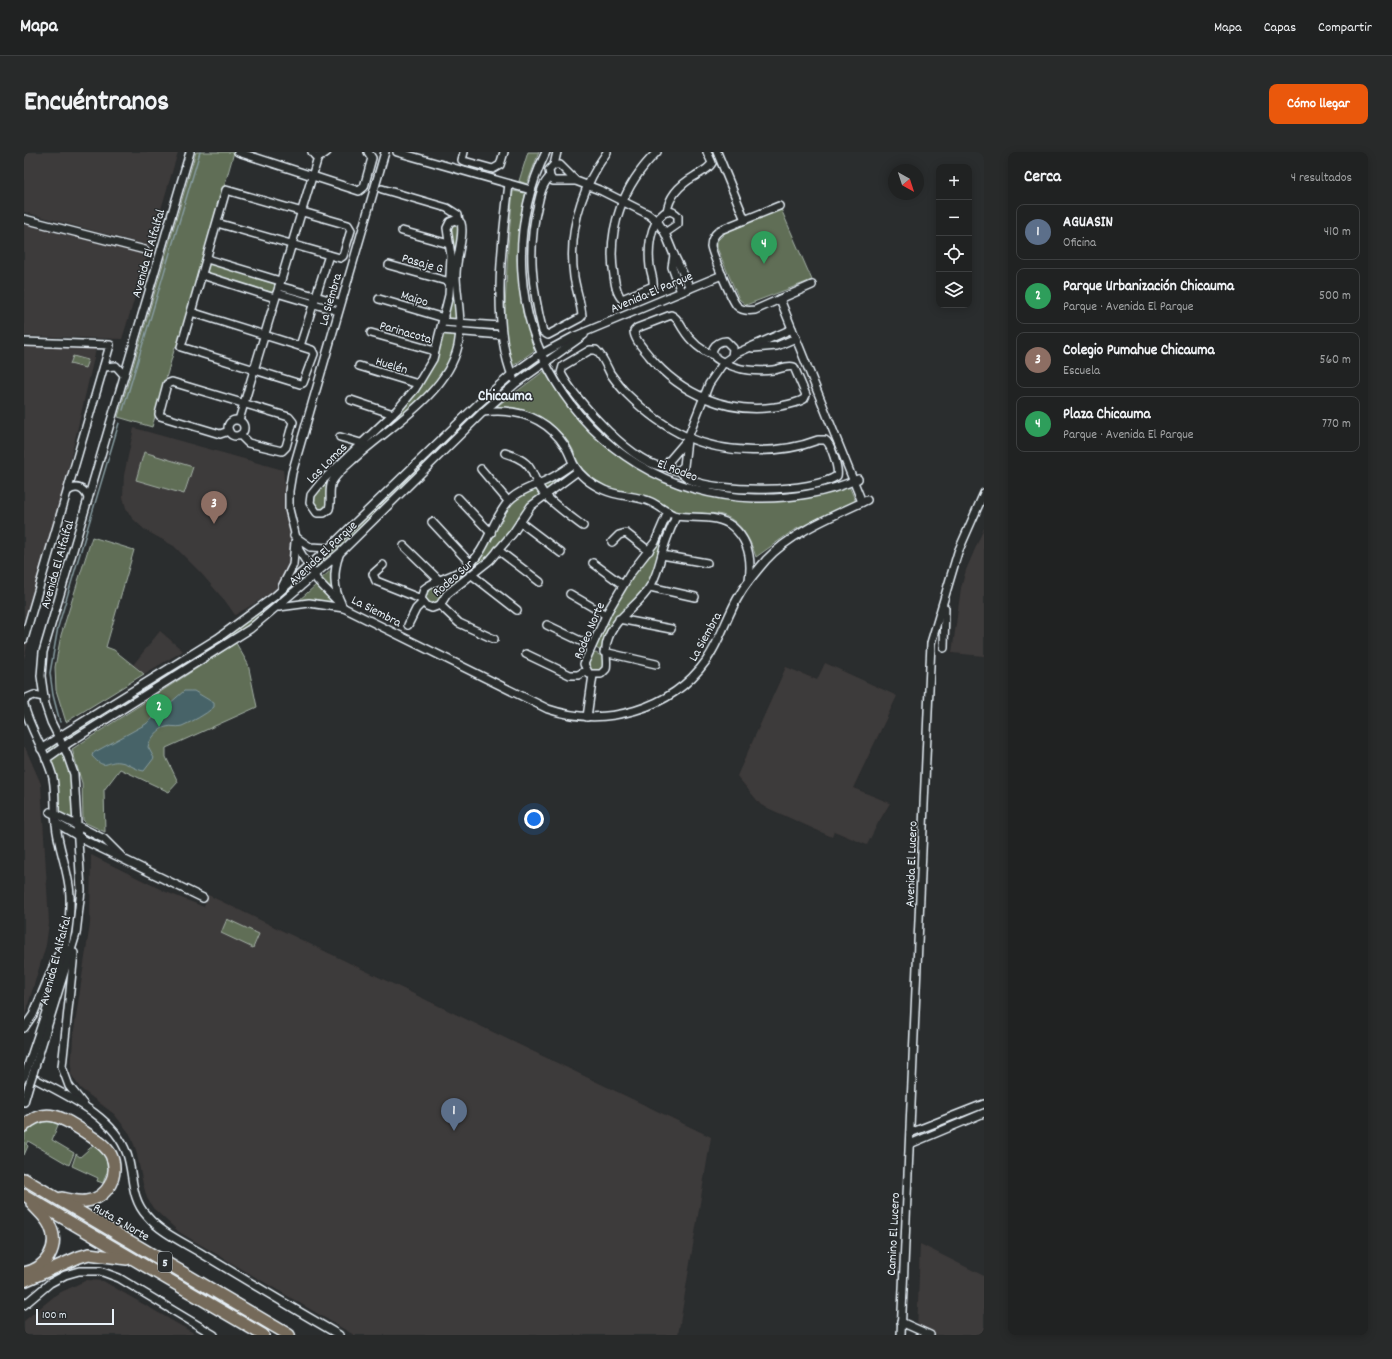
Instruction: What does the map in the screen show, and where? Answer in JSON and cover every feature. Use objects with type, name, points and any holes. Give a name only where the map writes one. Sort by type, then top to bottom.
[{"type":"highway","points":[[24,1126],[32,1120],[44,1115],[63,1118],[102,1144],[110,1154],[114,1163],[113,1176],[110,1184],[103,1194],[92,1200],[70,1200],[40,1189]]},
{"type":"highway","name":"Ruta 5 Norte","points":[[24,1180],[290,1335]]},
{"type":"highway","points":[[24,1196],[47,1221],[52,1230],[54,1240],[46,1261],[36,1269],[24,1273]]},
{"type":"highway","name":"Ruta 5 Norte","points":[[24,1196],[263,1335]]},
{"type":"highway","points":[[24,1281],[79,1256],[89,1254],[106,1255],[140,1263]]},
{"type":"street","name":"Avenida El Alfalfal","points":[[24,1102],[76,934],[81,890],[79,826],[74,774],[64,746],[51,722],[44,697],[41,676],[45,644],[190,152]]},
{"type":"street","points":[[238,152],[361,190],[364,187],[372,158],[368,152]]},
{"type":"street","points":[[238,420],[312,176],[315,154],[323,156],[327,152]]},
{"type":"street","name":"La Siembra","points":[[385,152],[340,303],[292,473],[289,491],[289,509],[294,536],[308,568],[344,608],[548,709],[561,713],[587,717],[622,714],[644,708],[667,697],[696,674],[714,648],[740,594],[766,560],[796,536],[864,501],[856,480]]},
{"type":"street","points":[[397,152],[531,190]]},
{"type":"street","points":[[464,152],[462,159],[464,161],[493,169],[500,166],[504,152]]},
{"type":"street","name":"El Rodeo","points":[[546,152],[531,190],[523,228],[522,269],[531,328],[545,363],[571,406],[599,436],[633,461],[670,480],[716,494],[760,498],[797,495],[856,480]]},
{"type":"street","points":[[557,152],[554,165],[549,170],[550,177],[553,181],[576,181]]},
{"type":"street","points":[[550,177],[544,183],[538,203],[533,228],[531,252],[535,298],[543,332],[547,335],[556,332],[582,316],[576,289],[572,250],[576,221],[587,186],[607,152]]},
{"type":"street","points":[[657,152],[638,174],[623,200],[615,225],[612,251],[615,282],[622,299],[653,286],[650,261],[652,232],[662,215],[667,212],[675,213],[679,221],[676,227],[665,233]]},
{"type":"street","points":[[667,212],[668,202],[680,187],[690,178],[710,167],[712,163],[708,152]]},
{"type":"street","points":[[717,152],[745,220]]},
{"type":"street","points":[[554,165],[562,167],[576,181],[623,200],[642,210],[658,222],[665,233],[690,288]]},
{"type":"street","points":[[509,184],[504,228],[500,326],[511,375],[515,384]]},
{"type":"street","points":[[382,189],[447,208],[458,215],[459,221]]},
{"type":"street","points":[[191,312],[311,349],[314,353],[306,381],[303,383],[300,384],[181,347],[191,312],[207,258],[226,190],[350,227],[351,230],[342,257],[339,258],[217,223]]},
{"type":"street","points":[[779,206],[720,230],[712,239],[712,248],[722,275],[734,301],[742,309],[755,310],[812,285]]},
{"type":"street","points":[[24,219],[145,250]]},
{"type":"street","name":"Las Lomas","points":[[459,221],[452,221],[447,226],[449,244],[453,268],[460,323],[458,347],[448,370],[434,389],[417,406],[365,445],[322,480],[312,492],[310,504],[315,511],[320,514],[328,510],[332,483],[339,473],[365,445],[408,397],[418,384],[433,359],[444,320],[453,268],[463,232],[462,225],[459,221]]},
{"type":"street","points":[[402,231],[449,244]]},
{"type":"street","points":[[300,346],[328,255]]},
{"type":"street","points":[[674,255],[672,267],[681,292]]},
{"type":"street","points":[[207,258],[313,304],[338,311]]},
{"type":"street","name":"Pasaje G","points":[[389,265],[450,282]]},
{"type":"street","points":[[202,275],[316,296],[340,303]]},
{"type":"street","name":"Avenida El Parque","points":[[41,749],[143,683],[218,638],[279,593],[308,568],[511,375],[541,354],[564,341],[722,275]]},
{"type":"street","name":"Maipo","points":[[379,299],[444,320]]},
{"type":"street","points":[[780,299],[856,480]]},
{"type":"street","points":[[671,315],[676,317],[688,336],[703,351],[715,356],[737,368],[773,370],[789,366],[794,367],[806,395],[801,401],[792,404],[755,409],[729,406],[704,398],[684,387],[662,370],[641,345],[634,331],[637,328],[671,315]]},
{"type":"street","points":[[444,320],[460,323],[500,326]]},
{"type":"street","points":[[669,467],[669,461],[687,438],[714,374],[724,362],[747,348],[792,329]]},
{"type":"street","points":[[441,330],[502,335]]},
{"type":"street","name":"Avenida El Parque","points":[[46,759],[149,692],[223,648],[279,607],[340,553],[483,412],[515,384],[590,331]]},
{"type":"street","name":"Parinacota","points":[[371,333],[435,352]]},
{"type":"street","points":[[747,348],[777,346],[796,338]]},
{"type":"street","points":[[715,356],[713,346],[719,341],[726,340],[734,348],[732,356]]},
{"type":"street","name":"Avenida El Alfalfal","points":[[24,342],[110,345],[24,639]]},
{"type":"street","points":[[590,350],[596,350],[614,378],[627,394],[662,422],[687,438],[712,445],[755,450],[779,449],[824,440],[828,444],[838,470],[837,476],[819,483],[762,489],[737,489],[691,480],[680,471],[673,471],[669,467],[662,467],[641,457],[604,428],[571,390],[561,374],[562,367],[590,350]]},
{"type":"street","points":[[104,367],[116,366],[124,375]]},
{"type":"street","name":"Huelén","points":[[359,366],[418,384]]},
{"type":"street","points":[[172,382],[290,418],[293,424],[286,447],[282,451],[248,443],[240,435],[235,436],[229,431],[220,434],[160,416],[159,414],[167,384],[172,382]]},
{"type":"street","points":[[408,397],[417,406]]},
{"type":"street","points":[[351,400],[393,414]]},
{"type":"street","points":[[483,412],[499,410],[518,414],[545,424],[554,431],[566,447],[576,468],[592,483],[604,490],[616,495],[644,500],[676,516],[717,519],[732,526],[739,532],[751,558],[749,581]]},
{"type":"street","points":[[229,431],[230,423],[234,420],[238,420]]},
{"type":"street","points":[[238,420],[243,424],[244,429],[240,435]]},
{"type":"street","points":[[340,437],[365,445]]},
{"type":"street","points":[[680,471],[684,466],[687,438]]},
{"type":"street","points":[[506,453],[524,460],[529,465],[538,484],[545,494],[583,526]]},
{"type":"street","name":"Rodeo Sur","points":[[576,468],[531,506],[490,560],[447,594],[440,605],[432,608],[427,606],[422,601],[424,589],[465,568],[481,552],[496,520],[508,501],[523,491],[576,468]]},
{"type":"street","points":[[481,470],[508,501]]},
{"type":"street","points":[[68,491],[79,488],[84,491],[88,498]]},
{"type":"street","name":"Avenida El Lucero","points":[[910,1133],[930,648],[934,627],[946,597],[960,547],[984,493]]},
{"type":"street","points":[[458,498],[491,533]]},
{"type":"street","name":"Rodeo Norte","points":[[668,512],[651,548],[623,585],[601,624],[584,664],[590,673],[601,674],[606,669],[604,652],[611,630],[619,620],[644,596],[650,587],[659,569],[663,552],[676,516]]},
{"type":"street","points":[[432,522],[470,563]]},
{"type":"street","points":[[520,522],[561,554]]},
{"type":"street","points":[[612,542],[619,535],[626,534],[651,548],[707,563]]},
{"type":"street","points":[[294,536],[310,547],[329,548]]},
{"type":"street","points":[[279,593],[293,565],[294,536]]},
{"type":"street","points":[[404,546],[440,581]]},
{"type":"street","points":[[498,550],[540,582]]},
{"type":"street","points":[[481,552],[490,560]]},
{"type":"street","points":[[340,553],[335,568],[334,583],[338,598],[344,608]]},
{"type":"street","points":[[593,563],[623,585]]},
{"type":"street","points":[[383,565],[373,574],[376,581],[422,601],[408,625]]},
{"type":"street","points":[[472,575],[517,610]]},
{"type":"street","points":[[650,587],[695,596]]},
{"type":"street","points":[[570,594],[606,614]]},
{"type":"street","name":"Avenida El Lucero","points":[[944,648],[946,597]]},
{"type":"street","points":[[279,607],[314,603],[344,608]]},
{"type":"street","points":[[440,605],[459,623],[494,639]]},
{"type":"street","points":[[244,619],[249,624],[250,629]]},
{"type":"street","points":[[619,620],[671,629]]},
{"type":"street","points":[[601,624],[605,631],[611,630]]},
{"type":"street","points":[[547,625],[591,646]]},
{"type":"street","points":[[218,638],[224,641],[223,648]]},
{"type":"street","points":[[604,652],[656,664]]},
{"type":"street","points":[[526,654],[570,675],[590,673],[587,717]]},
{"type":"street","points":[[143,683],[144,689],[149,692]]},
{"type":"street","points":[[24,704],[27,698],[34,694],[44,697]]},
{"type":"street","name":"Avenida El Alfalfal","points":[[24,704],[33,733],[46,759],[53,778],[53,813],[70,888],[70,916],[58,972],[24,1077]]},
{"type":"street","points":[[53,813],[107,842],[124,860]]},
{"type":"street","points":[[56,823],[79,837],[124,860],[203,898]]},
{"type":"street","points":[[76,934],[62,1067],[69,1086],[81,1101],[108,1124],[122,1142],[128,1155],[134,1194],[141,1209],[153,1222],[267,1293],[339,1335]]},
{"type":"street","points":[[24,1028],[33,1015],[67,935]]},
{"type":"street","points":[[25,1071],[94,1113]]},
{"type":"street","points":[[910,1133],[984,1104]]},
{"type":"street","points":[[910,1144],[984,1114]]},
{"type":"street","name":"Camino El Lucero","points":[[901,1335],[905,1212],[910,1133]]},
{"type":"street","points":[[24,1305],[50,1283],[65,1275],[79,1271],[100,1271],[119,1278],[214,1335]]},
{"type":"street","points":[[901,1322],[930,1335]]},
{"type":"shaded area","points":[[24,152],[178,152],[150,246],[24,212]]},
{"type":"shaded area","points":[[24,224],[148,255],[122,339],[24,336]]},
{"type":"shaded area","points":[[24,347],[96,349],[24,659]]},
{"type":"shaded area","points":[[134,428],[283,470],[292,551],[286,574],[275,591],[235,615],[226,602],[200,572],[174,546],[145,530],[132,518],[126,508],[123,497],[124,475]]},
{"type":"shaded area","points":[[984,528],[984,656],[952,653],[961,588],[966,570]]},
{"type":"shaded area","points":[[160,631],[183,651],[144,674],[133,665]]},
{"type":"shaded area","points":[[825,663],[897,696],[853,788],[890,803],[867,845],[834,831],[832,837],[761,805],[737,776],[786,667],[817,680]]},
{"type":"shaded area","points":[[24,745],[41,784],[49,923],[46,945],[24,1018]]},
{"type":"shaded area","points":[[91,855],[166,892],[204,907],[208,895],[711,1137],[678,1335],[354,1335],[179,1232],[153,1208],[147,1198],[136,1150],[130,1134],[114,1114],[80,1088],[71,1074],[73,1037],[90,924]]},
{"type":"shaded area","points":[[920,1244],[984,1276],[984,1335],[917,1335]]},
{"type":"shaded area","points":[[87,1280],[103,1281],[197,1335],[24,1335],[24,1321],[57,1294]]},
{"type":"green space","points":[[196,152],[234,152],[180,344],[175,347],[152,427],[118,417]]},
{"type":"green space","points":[[528,152],[539,152],[527,184],[519,181]]},
{"type":"green space","points":[[513,191],[525,193],[517,259],[523,313],[535,350],[513,366],[504,330],[508,246]]},
{"type":"green space","points":[[781,209],[812,280],[746,305],[739,299],[717,248],[717,241],[726,232]]},
{"type":"green space","points":[[451,223],[461,225],[456,254],[459,323],[452,358],[433,389],[338,472],[328,509],[318,511],[312,499],[316,491],[426,375],[451,295],[448,232]]},
{"type":"green space","points":[[208,262],[277,282],[274,293],[205,274]]},
{"type":"green space","points":[[73,356],[88,360],[85,368],[70,364]]},
{"type":"green space","points":[[539,356],[542,361],[514,383],[340,550],[254,622],[65,744],[66,758],[71,777],[75,821],[59,813],[57,782],[48,755],[51,747],[272,601],[479,406]]},
{"type":"green space","points":[[544,371],[561,398],[595,436],[628,463],[667,484],[718,497],[754,501],[849,486],[856,502],[794,530],[756,557],[751,543],[743,530],[726,516],[708,513],[678,512],[655,500],[612,490],[595,480],[583,469],[564,436],[548,422],[528,411],[517,408],[496,407]]},
{"type":"green space","points":[[144,452],[193,467],[184,494],[136,480]]},
{"type":"green space","points":[[573,466],[576,471],[549,489],[499,547],[439,604],[432,606],[424,601],[424,593],[429,587],[466,569],[510,502]]},
{"type":"green space","points":[[669,515],[674,517],[649,586],[629,607],[602,652],[596,648],[602,627],[632,576],[659,543]]},
{"type":"green space","points":[[92,537],[134,550],[106,647],[114,650],[144,674],[66,722],[56,690],[55,667],[61,635]]},
{"type":"green space","points":[[332,569],[334,593],[320,580]]},
{"type":"green space","points":[[316,585],[334,603],[298,601]]},
{"type":"green space","points":[[236,643],[248,664],[257,707],[166,748],[166,757],[178,782],[169,792],[120,769],[104,790],[105,832],[86,823],[83,820],[82,783],[72,749]]},
{"type":"green space","points":[[596,653],[605,658],[603,671],[590,672],[586,660],[590,655]]},
{"type":"green space","points":[[227,919],[259,934],[253,948],[221,933]]},
{"type":"green space","points":[[60,1120],[52,1140],[74,1153],[69,1165],[28,1141],[26,1144],[28,1146],[24,1155],[25,1131],[37,1121]]},
{"type":"green space","points":[[97,1142],[105,1149],[112,1168],[106,1174],[103,1183],[97,1181],[98,1178],[72,1166],[76,1154],[80,1157]]},
{"type":"water","points":[[184,691],[194,691],[214,703],[214,707],[195,720],[182,726],[168,726],[157,732],[150,741],[148,747],[154,758],[144,771],[120,762],[103,764],[92,756],[93,753],[146,724]]},
{"type":"waterway","points":[[123,410],[200,152]]},
{"type":"waterway","points":[[60,722],[53,695],[50,673],[58,627],[119,423]]},
{"type":"place","name":"Plaza Chicauma","points":[[764,264]]},
{"type":"place","name":"Colegio Pumahue Chicauma","points":[[214,524]]},
{"type":"place","name":"Parque Urbanización Chicauma","points":[[159,727]]},
{"type":"place","name":"AGUASIN","points":[[454,1131]]},
{"type":"district","name":"Chicauma","points":[[505,395]]}]
